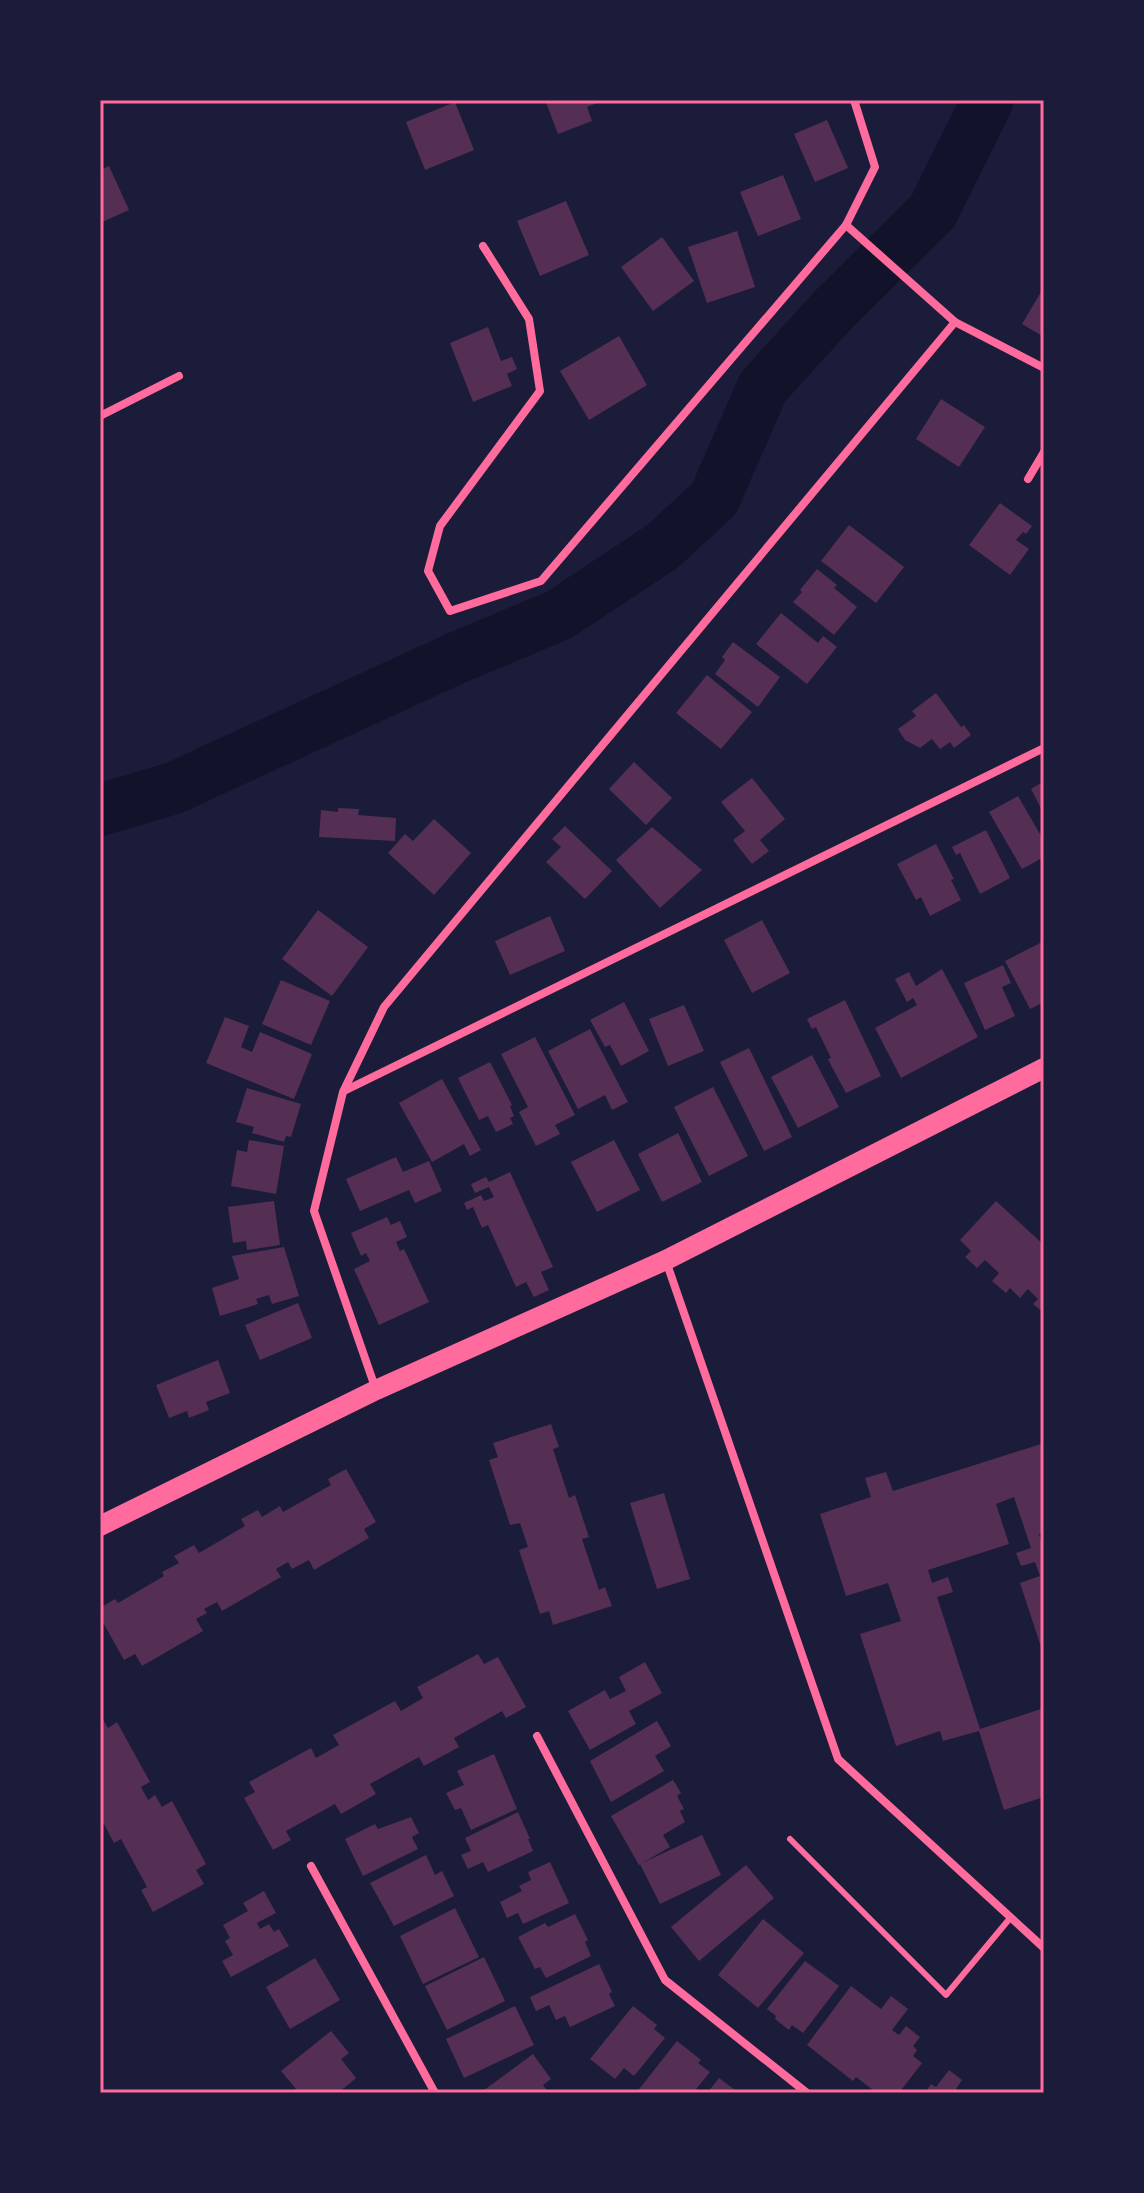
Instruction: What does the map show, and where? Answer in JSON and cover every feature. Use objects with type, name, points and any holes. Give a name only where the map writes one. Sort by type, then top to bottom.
[{"type":"main road","points":[[100,1526],[376,1390],[666,1260],[1044,1068]]},
{"type":"street","points":[[483,246],[529,319],[540,391],[440,526],[428,571],[450,611],[541,581],[846,225],[875,167],[854,100]]},
{"type":"street","points":[[846,225],[955,322],[1044,368]]},
{"type":"street","points":[[376,1390],[314,1211],[343,1092],[384,1007],[955,322]]},
{"type":"street","points":[[100,416],[179,376]]},
{"type":"street","points":[[1028,479],[1044,452]]},
{"type":"street","points":[[343,1092],[1044,748]]},
{"type":"street","points":[[666,1260],[838,1759],[1044,1948]]},
{"type":"street","points":[[537,1736],[665,1980],[807,2093]]},
{"type":"street","points":[[311,1866],[435,2093]]},
{"type":"lane","points":[[790,1839],[946,1995],[1011,1917]]},
{"type":"building","points":[[545,100],[599,102],[587,107],[592,121],[558,134]]},
{"type":"building","points":[[455,102],[474,150],[425,170],[406,122]]},
{"type":"building","points":[[827,120],[848,168],[815,182],[794,134]]},
{"type":"building","points":[[109,166],[129,210],[100,223],[100,170]]},
{"type":"building","points":[[783,175],[801,219],[758,236],[740,192]]},
{"type":"building","points":[[566,201],[589,255],[540,276],[517,221]]},
{"type":"building","points":[[737,231],[755,287],[707,303],[688,247]]},
{"type":"building","points":[[662,237],[694,281],[653,311],[621,267]]},
{"type":"building","points":[[1044,287],[1044,337],[1022,324]]},
{"type":"building","points":[[488,327],[501,361],[512,357],[517,369],[507,374],[512,386],[473,402],[450,343]]},
{"type":"building","points":[[619,336],[647,385],[589,420],[560,371]]},
{"type":"building","points":[[941,399],[985,427],[959,467],[916,439]]},
{"type":"building","points":[[1000,503],[1032,526],[1016,540],[1029,549],[1010,575],[969,545]]},
{"type":"building","points":[[849,525],[904,567],[876,603],[821,561]]},
{"type":"building","points":[[817,569],[857,607],[834,635],[793,602]]},
{"type":"building","points":[[781,613],[818,643],[823,636],[837,647],[807,684],[756,644]]},
{"type":"building","points":[[733,642],[780,677],[758,707],[715,674]]},
{"type":"building","points":[[707,675],[752,712],[721,749],[676,713]]},
{"type":"building","points":[[936,693],[961,727],[964,725],[971,735],[954,748],[950,742],[940,749],[932,739],[920,748],[905,740],[898,729],[916,716],[912,711]]},
{"type":"building","points":[[634,762],[672,798],[646,825],[609,789]]},
{"type":"building","points":[[752,778],[785,819],[760,840],[769,851],[752,864],[733,840],[745,831],[721,802]]},
{"type":"building","points":[[1044,781],[1044,814],[1031,789]]},
{"type":"building","points":[[1018,796],[1044,841],[1044,857],[1022,869],[989,812]]},
{"type":"building","points":[[338,808],[359,809],[358,815],[396,818],[395,841],[319,837],[321,810],[338,812]]},
{"type":"building","points":[[434,819],[471,853],[434,895],[388,853],[405,834],[413,841]]},
{"type":"building","points":[[565,826],[612,871],[585,899],[546,862],[561,847],[552,839]]},
{"type":"building","points":[[652,827],[702,870],[660,908],[616,860]]},
{"type":"building","points":[[986,830],[1010,878],[980,894],[960,853],[956,855],[952,847]]},
{"type":"building","points":[[936,844],[961,900],[930,916],[921,897],[916,900],[897,864]]},
{"type":"building","points":[[318,910],[368,947],[332,996],[282,959]]},
{"type":"building","points":[[550,916],[565,951],[510,975],[495,941]]},
{"type":"building","points":[[762,920],[790,973],[752,993],[724,940]]},
{"type":"building","points":[[1044,941],[1044,1002],[1030,1009],[1005,961]]},
{"type":"building","points":[[1003,965],[1011,983],[1002,987],[1015,1016],[985,1030],[964,983]]},
{"type":"building","points":[[942,969],[978,1037],[901,1078],[875,1028],[917,1005],[913,998],[907,1002],[895,979],[909,972],[916,986]]},
{"type":"building","points":[[281,980],[330,1001],[311,1045],[262,1024]]},
{"type":"building","points":[[845,1000],[881,1076],[846,1093],[816,1027],[812,1029],[807,1019]]},
{"type":"building","points":[[624,1002],[649,1051],[621,1066],[610,1045],[605,1047],[590,1020]]},
{"type":"building","points":[[684,1005],[704,1051],[668,1066],[649,1019]]},
{"type":"building","points":[[225,1017],[249,1026],[241,1047],[252,1052],[260,1032],[312,1054],[294,1099],[206,1063]]},
{"type":"building","points":[[590,1029],[628,1102],[612,1110],[605,1095],[578,1109],[548,1051]]},
{"type":"building","points":[[535,1037],[575,1115],[555,1125],[560,1134],[536,1146],[519,1112],[528,1107],[501,1054]]},
{"type":"building","points":[[749,1048],[792,1137],[764,1151],[720,1062]]},
{"type":"building","points":[[812,1055],[839,1107],[798,1128],[771,1077]]},
{"type":"building","points":[[490,1062],[512,1105],[514,1116],[510,1118],[513,1124],[496,1132],[488,1116],[479,1120],[458,1078]]},
{"type":"building","points":[[442,1079],[481,1150],[470,1156],[464,1144],[432,1162],[399,1103]]},
{"type":"building","points":[[713,1087],[748,1156],[709,1176],[674,1107]]},
{"type":"building","points":[[247,1088],[301,1104],[291,1137],[286,1136],[284,1142],[252,1133],[254,1127],[236,1122]]},
{"type":"building","points":[[678,1133],[702,1182],[662,1202],[638,1154]]},
{"type":"building","points":[[249,1140],[284,1146],[276,1194],[231,1186],[237,1150],[247,1152]]},
{"type":"building","points":[[614,1140],[640,1190],[597,1212],[571,1162]]},
{"type":"building","points":[[396,1157],[403,1172],[429,1161],[442,1191],[415,1203],[409,1190],[360,1211],[346,1179]]},
{"type":"building","points":[[510,1172],[553,1267],[541,1272],[549,1290],[534,1297],[526,1282],[516,1287],[488,1225],[482,1228],[473,1207],[467,1210],[464,1203],[481,1195],[484,1201],[494,1197],[489,1187],[475,1193],[471,1184],[486,1177],[489,1182]]},
{"type":"building","points":[[274,1201],[280,1245],[247,1250],[246,1241],[233,1243],[228,1207]]},
{"type":"building","points":[[996,1201],[1044,1245],[1044,1313],[1033,1304],[1038,1299],[1028,1289],[1020,1298],[1010,1288],[1006,1293],[992,1281],[999,1273],[985,1260],[977,1268],[965,1257],[971,1251],[960,1240]]},
{"type":"building","points":[[387,1217],[391,1225],[400,1221],[407,1237],[396,1242],[400,1251],[404,1249],[429,1302],[379,1325],[354,1269],[370,1261],[366,1253],[361,1256],[351,1233]]},
{"type":"building","points":[[284,1247],[299,1296],[272,1304],[269,1295],[256,1299],[258,1304],[220,1316],[212,1288],[239,1279],[232,1256]]},
{"type":"building","points":[[298,1303],[312,1338],[260,1360],[245,1325]]},
{"type":"building","points":[[218,1360],[230,1393],[206,1402],[209,1410],[189,1418],[187,1411],[169,1418],[156,1385]]},
{"type":"building","points":[[551,1424],[559,1447],[553,1449],[569,1498],[575,1495],[589,1537],[582,1539],[599,1590],[605,1587],[612,1606],[553,1625],[549,1611],[540,1614],[519,1550],[528,1547],[520,1523],[510,1525],[489,1460],[498,1457],[493,1443]]},
{"type":"building","points":[[1044,1443],[1044,1532],[1039,1534],[1044,1550],[1044,1656],[1020,1583],[1040,1576],[1035,1562],[1021,1566],[1016,1553],[1031,1548],[1014,1497],[996,1504],[1009,1544],[928,1570],[932,1583],[948,1577],[953,1592],[937,1597],[980,1729],[1044,1708],[1044,1797],[1004,1810],[979,1731],[943,1741],[940,1731],[896,1746],[860,1634],[901,1621],[888,1583],[846,1596],[820,1514],[871,1497],[865,1478],[886,1472],[893,1491]]},
{"type":"building","points":[[346,1469],[376,1522],[364,1529],[369,1538],[314,1570],[309,1560],[292,1569],[288,1562],[276,1569],[281,1577],[222,1611],[217,1602],[204,1609],[207,1613],[196,1619],[203,1631],[142,1666],[135,1654],[124,1660],[100,1617],[100,1608],[115,1599],[118,1603],[164,1576],[162,1572],[179,1563],[174,1556],[194,1545],[199,1553],[245,1526],[241,1519],[258,1510],[262,1517],[280,1506],[283,1512],[331,1485],[328,1479]]},
{"type":"building","points":[[664,1493],[690,1579],[657,1589],[630,1503]]},
{"type":"building","points":[[478,1654],[484,1664],[498,1657],[526,1707],[506,1718],[502,1711],[454,1738],[459,1747],[424,1766],[419,1757],[370,1784],[376,1794],[341,1814],[335,1804],[286,1831],[291,1840],[273,1850],[244,1798],[255,1792],[249,1782],[311,1748],[316,1758],[339,1745],[333,1735],[395,1701],[401,1711],[423,1698],[417,1687]]},
{"type":"building","points":[[645,1662],[662,1693],[629,1711],[636,1724],[590,1750],[568,1711],[605,1690],[610,1699],[626,1691],[619,1677]]},
{"type":"building","points":[[100,1715],[108,1728],[117,1722],[150,1782],[141,1787],[148,1800],[155,1795],[162,1807],[172,1801],[206,1864],[196,1870],[204,1884],[153,1912],[141,1890],[147,1887],[121,1839],[114,1843],[104,1824],[100,1826]]},
{"type":"building","points":[[657,1721],[671,1746],[655,1756],[664,1771],[611,1802],[590,1761]]},
{"type":"building","points":[[494,1754],[517,1809],[471,1830],[461,1808],[455,1810],[446,1793],[464,1785],[457,1771]]},
{"type":"building","points":[[673,1780],[681,1793],[677,1796],[684,1809],[680,1811],[685,1822],[663,1835],[670,1847],[639,1865],[611,1816]]},
{"type":"building","points":[[518,1812],[533,1851],[488,1872],[483,1862],[468,1869],[461,1855],[471,1851],[465,1838]]},
{"type":"building","points":[[411,1817],[419,1833],[412,1837],[418,1849],[363,1876],[345,1839],[375,1824],[378,1829]]},
{"type":"building","points":[[702,1835],[721,1875],[660,1904],[640,1864]]},
{"type":"building","points":[[426,1855],[435,1875],[442,1871],[454,1896],[394,1926],[370,1883]]},
{"type":"building","points":[[550,1862],[569,1903],[523,1924],[518,1913],[507,1918],[500,1902],[522,1891],[519,1886],[531,1880],[528,1872]]},
{"type":"building","points":[[746,1865],[774,1898],[699,1961],[671,1927]]},
{"type":"building","points":[[264,1891],[276,1913],[257,1923],[260,1929],[269,1924],[274,1932],[279,1929],[289,1946],[231,1977],[222,1961],[233,1955],[225,1941],[230,1938],[223,1925],[248,1911],[243,1903]]},
{"type":"building","points":[[455,1908],[479,1957],[423,1984],[400,1936]]},
{"type":"building","points":[[575,1914],[588,1940],[585,1942],[591,1956],[546,1978],[540,1967],[535,1969],[518,1937],[545,1923],[548,1927]]},
{"type":"building","points":[[763,1919],[804,1953],[758,2008],[718,1975]]},
{"type":"building","points":[[484,1957],[505,2001],[447,2030],[425,1986]]},
{"type":"building","points":[[315,1958],[340,2000],[290,2029],[266,1987]]},
{"type":"building","points":[[805,1961],[839,1986],[803,2033],[792,2025],[789,2030],[767,2009]]},
{"type":"building","points":[[599,1964],[615,2006],[570,2027],[565,2016],[556,2020],[549,2005],[536,2011],[530,1997]]},
{"type":"building","points":[[851,1986],[881,2009],[891,1996],[908,2009],[892,2030],[899,2035],[906,2026],[920,2037],[913,2046],[917,2050],[913,2056],[922,2063],[899,2093],[877,2093],[856,2077],[853,2081],[807,2045]]},
{"type":"building","points":[[515,2006],[534,2045],[464,2078],[446,2039]]},
{"type":"building","points":[[633,2006],[657,2025],[654,2029],[665,2038],[634,2076],[624,2068],[615,2079],[590,2059]]},
{"type":"building","points":[[331,2031],[349,2053],[341,2059],[356,2078],[338,2093],[291,2093],[296,2089],[281,2071]]},
{"type":"building","points":[[677,2041],[701,2060],[698,2063],[710,2072],[693,2093],[636,2093]]},
{"type":"building","points":[[533,2054],[551,2079],[543,2085],[549,2093],[480,2093]]},
{"type":"building","points":[[949,2070],[962,2080],[956,2089],[962,2093],[925,2093],[931,2084],[936,2087]]},
{"type":"building","points":[[719,2078],[739,2093],[707,2093]]},
{"type":"waterway","points":[[100,810],[174,788],[454,659],[559,615],[663,546],[714,499],[763,387],[833,310],[933,211],[988,100]]}]
